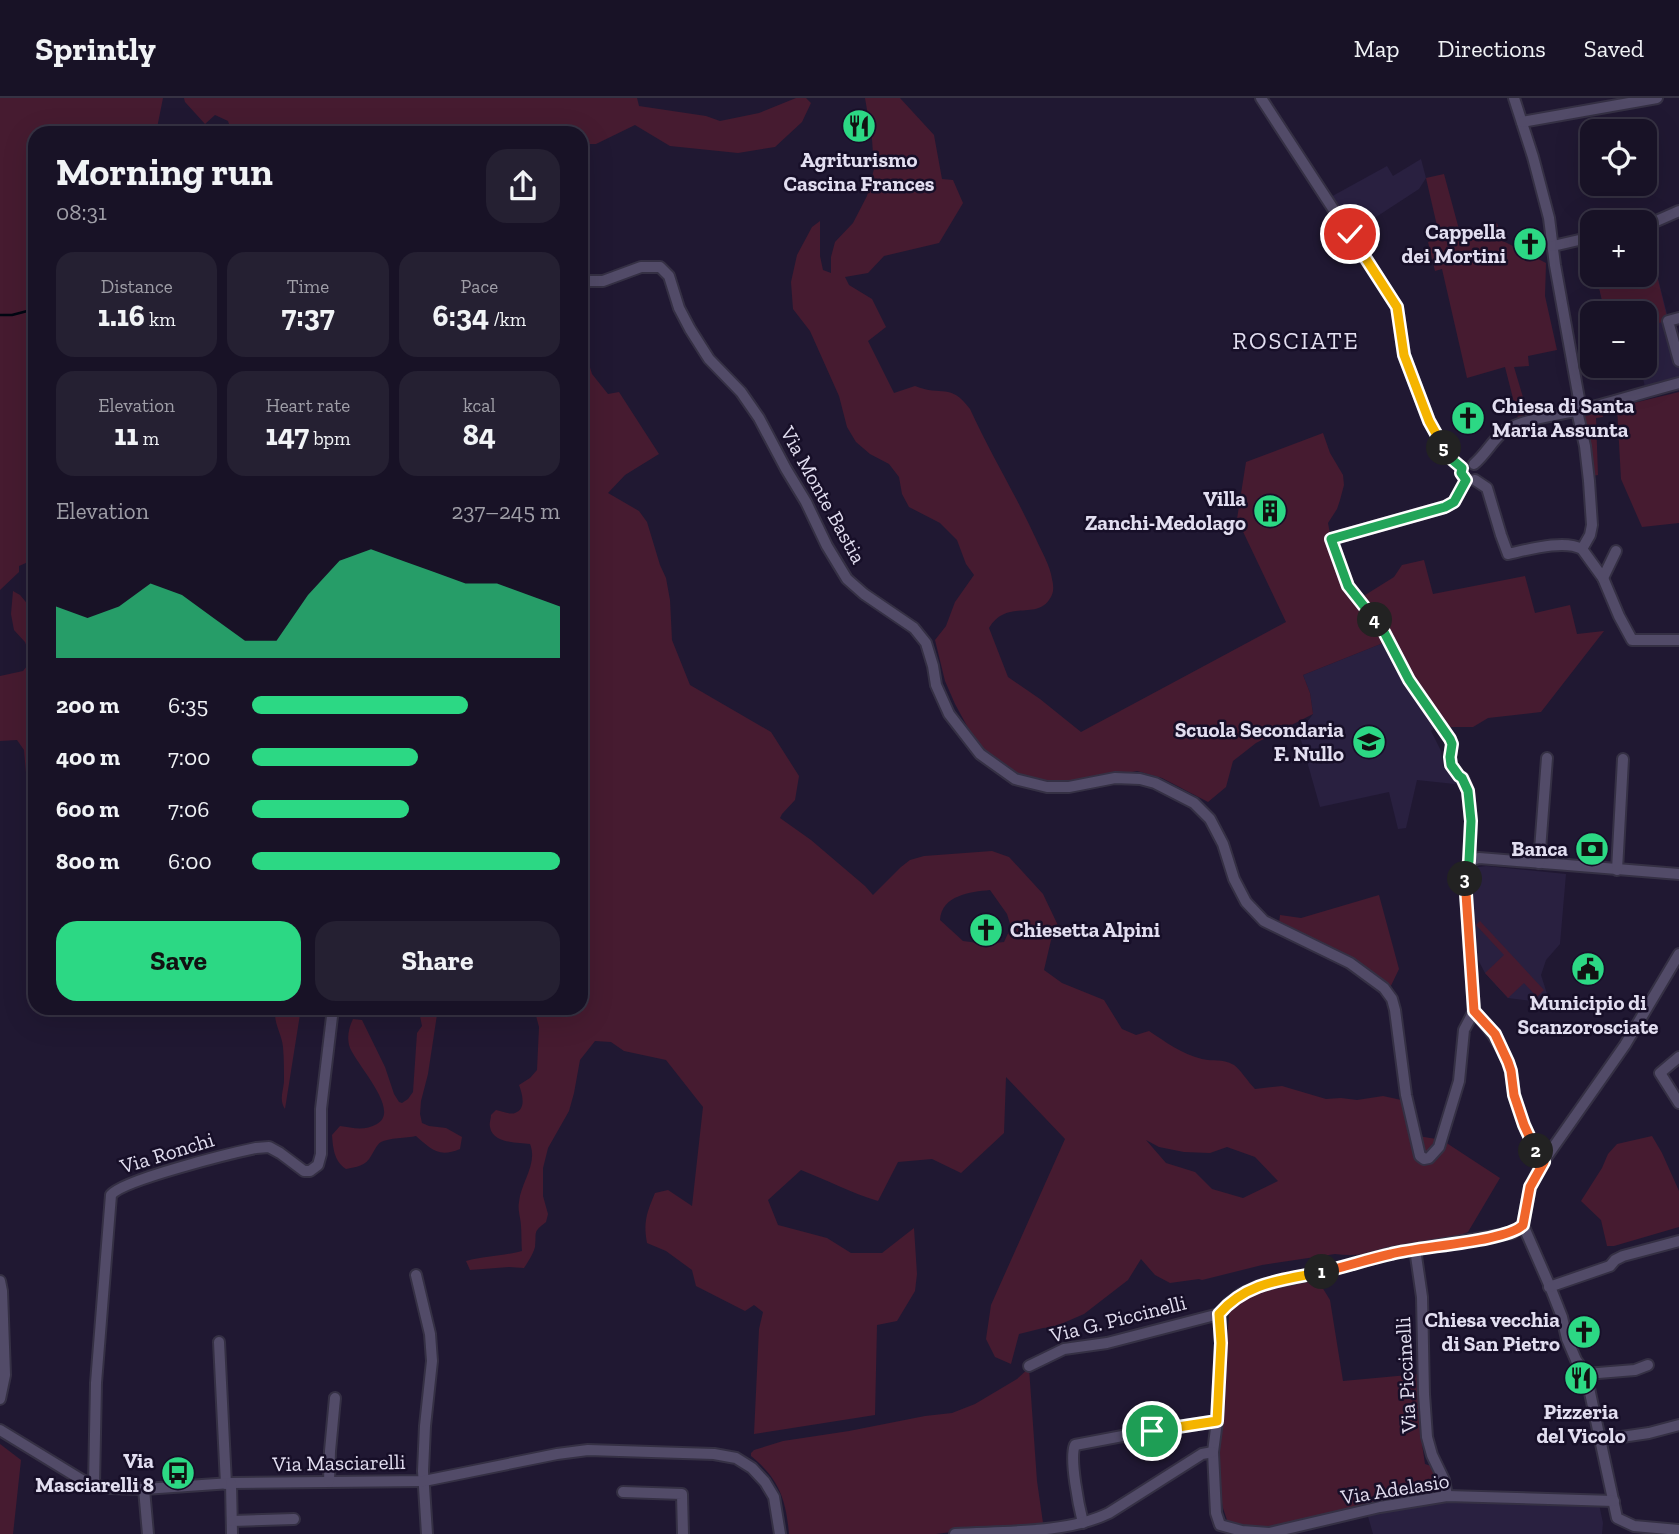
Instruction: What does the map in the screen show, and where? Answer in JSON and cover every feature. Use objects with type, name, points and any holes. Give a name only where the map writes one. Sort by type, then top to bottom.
[{"type":"street","points":[[1261,98],[1397,307],[1404,355],[1429,421],[1449,457],[1462,468]]},
{"type":"street","points":[[1514,98],[1549,218],[1585,446],[1592,525],[1582,549]]},
{"type":"street","points":[[1522,122],[1657,98]]},
{"type":"street","points":[[1657,221],[1679,211]]},
{"type":"street","points":[[1553,246],[1580,240]]},
{"type":"street","name":"Via Monte Bastia","points":[[588,281],[603,281],[641,267],[660,267],[669,276],[679,308],[690,329],[709,359],[741,392],[759,418],[847,579],[914,628],[926,643],[936,685],[949,714],[980,754],[1015,779],[1047,787],[1069,787],[1115,778],[1140,779],[1155,783],[1194,803],[1210,819],[1219,835],[1234,879],[1246,902],[1264,921],[1350,963],[1384,988],[1392,999],[1395,1010],[1409,1110],[1417,1150],[1424,1158],[1432,1156],[1439,1147],[1459,1080],[1464,1030],[1474,1011]]},
{"type":"street","points":[[1679,318],[1668,321],[1679,361]]},
{"type":"street","points":[[1679,383],[1521,424],[1504,432],[1492,443],[1485,455],[1475,464],[1466,464],[1461,473],[1487,488],[1508,554],[1560,545],[1582,549],[1603,578],[1632,640],[1679,640]]},
{"type":"street","points":[[1475,464],[1479,468],[1479,475],[1470,480],[1454,502],[1445,507],[1331,539],[1348,586],[1384,632],[1409,680],[1452,744],[1451,765],[1468,791],[1471,821],[1469,861],[1465,877],[1474,1011],[1495,1034],[1508,1062],[1514,1095],[1524,1125],[1544,1162]]},
{"type":"street","points":[[1603,578],[1616,551]]},
{"type":"street","points":[[1539,863],[1547,758]]},
{"type":"street","points":[[1617,870],[1622,759]]},
{"type":"street","points":[[1469,861],[1479,858],[1679,874]]},
{"type":"street","points":[[1679,954],[1611,1067],[1544,1162],[1530,1187],[1523,1225],[1556,1302],[1567,1339],[1576,1360],[1586,1374],[1617,1518],[1634,1525],[1679,1530]]},
{"type":"street","name":"Via Ronchi","points":[[94,1485],[96,1383],[111,1195],[116,1189],[150,1177],[256,1147],[269,1147],[304,1171],[310,1171],[318,1165],[321,1154],[321,1110],[332,1015]]},
{"type":"street","points":[[1677,1096],[1660,1073],[1679,1057]]},
{"type":"street","points":[[955,1534],[1049,1528],[1097,1519],[1202,1454],[1213,1452],[1221,1343],[1219,1314],[1235,1298],[1258,1286],[1392,1253],[1512,1233],[1523,1225]]},
{"type":"street","points":[[1549,1287],[1610,1266],[1623,1256],[1679,1241]]},
{"type":"street","name":"Via Piccinelli","points":[[1415,1249],[1422,1297],[1427,1437],[1444,1480],[1447,1496]]},
{"type":"street","points":[[416,1275],[430,1334],[432,1361],[423,1471],[428,1534]]},
{"type":"street","points":[[0,1281],[5,1375],[0,1399]]},
{"type":"street","name":"Via G. Piccinelli","points":[[1029,1366],[1063,1349],[1107,1343],[1219,1314]]},
{"type":"street","points":[[219,1342],[232,1534]]},
{"type":"street","points":[[1586,1374],[1635,1370],[1647,1365]]},
{"type":"street","points":[[329,1481],[335,1398]]},
{"type":"street","points":[[1083,1523],[1072,1456],[1075,1445],[1217,1421]]},
{"type":"street","points":[[1601,1440],[1679,1425]]},
{"type":"street","name":"Via Masciarelli","points":[[0,1430],[82,1480],[110,1488],[329,1481],[424,1481],[588,1450],[714,1454],[736,1458],[752,1468],[765,1482],[774,1497],[780,1534]]},
{"type":"street","name":"Via Adelasio","points":[[1213,1452],[1216,1513],[1220,1525],[1242,1531],[1269,1534],[1380,1507],[1447,1496],[1614,1502]]},
{"type":"street","points":[[144,1489],[148,1534]]},
{"type":"street","points":[[623,1492],[682,1494],[683,1534]]},
{"type":"street","points":[[232,1521],[294,1519]]},
{"type":"shaded area","points":[[0,98],[163,98],[157,126],[28,126],[28,562],[19,566],[19,572],[0,590]]},
{"type":"shaded area","points":[[184,98],[637,98],[639,106],[706,116],[720,121],[759,113],[796,98],[806,98],[811,103],[802,122],[775,147],[738,153],[670,146],[635,125],[596,144],[588,144],[588,126],[230,126],[228,121],[215,115],[205,124]]},
{"type":"shaded area","points":[[865,98],[900,98],[934,135],[942,179],[953,180],[963,203],[939,243],[884,256],[868,273],[845,277],[849,285],[872,299],[886,327],[868,341],[894,393],[915,386],[951,393],[970,409],[1043,554],[1053,585],[1052,595],[1043,606],[1004,614],[989,628],[1008,677],[1081,732],[1286,622],[1237,519],[1246,462],[1323,433],[1330,453],[1343,475],[1344,485],[1337,509],[1328,523],[1331,539],[1348,586],[1388,641],[1303,675],[1310,693],[1313,714],[1256,743],[1233,761],[1226,787],[1208,802],[1162,778],[1137,771],[1096,780],[1054,781],[1029,779],[1002,769],[973,737],[955,704],[945,681],[935,640],[946,626],[955,602],[974,575],[966,564],[957,540],[940,523],[909,507],[902,494],[899,477],[889,464],[870,454],[856,442],[847,427],[839,396],[810,331],[793,309],[791,282],[797,255],[812,227],[820,221],[820,256],[823,270],[831,273],[835,242],[853,223],[867,196],[874,169]]},
{"type":"shaded area","points":[[1421,159],[1426,178],[1419,189],[1350,234],[1327,199],[1387,166],[1393,176]]},
{"type":"shaded area","points":[[1444,174],[1460,233],[1497,223],[1503,241],[1546,263],[1545,296],[1557,350],[1528,356],[1529,366],[1514,367],[1525,404],[1531,404],[1533,414],[1518,418],[1505,367],[1467,378],[1442,269],[1435,271],[1428,242],[1440,239],[1426,178]]},
{"type":"shaded area","points":[[1657,275],[1679,361],[1679,383],[1646,391],[1643,378],[1657,378],[1657,301],[1602,301],[1599,287],[1657,287]]},
{"type":"shaded area","points":[[1657,276],[1668,321],[1657,323],[1657,301],[1602,301],[1599,287],[1657,287]]},
{"type":"shaded area","points":[[588,361],[592,374],[608,394],[619,392],[659,454],[625,475],[608,493],[639,511],[647,522],[666,578],[672,640],[690,685],[771,732],[799,776],[795,800],[780,818],[811,840],[873,895],[910,860],[924,856],[992,851],[1009,857],[1043,894],[1063,936],[1052,936],[1044,970],[1062,983],[1104,1000],[1122,1029],[1136,1035],[1149,1031],[1187,1054],[1229,1063],[1236,1067],[1255,1089],[1282,1086],[1326,1099],[1357,1100],[1383,1096],[1406,1101],[1412,1135],[1442,1140],[1500,1178],[1468,1232],[1411,1247],[1379,1253],[1335,1254],[1262,1265],[1202,1280],[1170,1283],[1155,1275],[1141,1259],[1128,1280],[1084,1314],[1054,1327],[1019,1334],[1011,1364],[995,1357],[986,1339],[991,1305],[1065,1139],[1006,1077],[1004,1133],[961,1173],[932,1159],[898,1162],[878,1201],[801,1170],[768,1200],[778,1225],[827,1238],[851,1253],[882,1253],[914,1228],[917,1274],[915,1291],[897,1321],[877,1325],[875,1415],[754,1434],[759,1329],[763,1312],[754,1305],[745,1311],[696,1286],[692,1270],[666,1251],[647,1243],[646,1217],[655,1193],[668,1190],[692,1206],[703,1107],[666,1060],[624,1051],[611,1042],[595,1041],[580,1060],[569,1111],[548,1148],[543,1168],[543,1196],[548,1214],[546,1222],[536,1233],[535,1247],[529,1261],[524,1268],[470,1270],[466,1261],[522,1251],[519,1204],[531,1166],[532,1151],[530,1144],[496,1137],[490,1127],[491,1115],[496,1110],[511,1114],[521,1108],[523,1100],[519,1085],[537,1070],[539,1027],[536,1015],[588,1015]],"holes":[[[990,890],[1007,914],[1011,927],[1004,942],[986,944],[963,941],[940,920],[942,912],[951,900],[958,896]],[[1146,1140],[1159,1147],[1210,1153],[1227,1147],[1255,1157],[1278,1181],[1243,1198],[1212,1189],[1195,1172],[1166,1163]]]},
{"type":"shaded area","points":[[1679,392],[1679,523],[1642,527],[1621,479],[1617,407]]},
{"type":"shaded area","points":[[1602,410],[1603,417],[1596,418],[1598,475],[1592,476],[1581,416]]},
{"type":"shaded area","points":[[1424,560],[1433,594],[1525,576],[1535,613],[1570,605],[1577,634],[1604,631],[1541,712],[1488,718],[1473,727],[1446,727],[1439,721],[1362,597],[1394,577],[1402,565]]},
{"type":"shaded area","points":[[13,591],[28,605],[28,650],[14,630],[11,614]]},
{"type":"shaded area","name":"Scuola Secondaria F. Nullo","points":[[1388,641],[1437,726],[1431,731],[1441,751],[1443,767],[1464,785],[1417,780],[1406,828],[1398,829],[1389,792],[1320,807],[1299,733],[1313,714],[1310,693],[1303,675]]},
{"type":"shaded area","points":[[28,665],[28,773],[24,750],[17,740],[0,741],[0,676],[23,671]]},
{"type":"shaded area","points":[[1486,866],[1566,874],[1560,944],[1546,960],[1541,975],[1550,1003],[1508,998],[1485,973],[1473,950],[1468,902],[1471,868]]},
{"type":"shaded area","points":[[1379,895],[1399,969],[1388,992],[1368,983],[1346,967],[1278,933],[1280,915],[1301,918]]},
{"type":"shaded area","points":[[1480,921],[1544,990],[1537,997],[1524,983],[1508,998],[1485,973],[1504,955],[1476,925]]},
{"type":"shaded area","points":[[275,1015],[300,1015],[285,1109],[282,1099],[283,1047]]},
{"type":"shaded area","points":[[418,1015],[437,1015],[421,1101],[422,1123],[446,1128],[462,1137],[460,1149],[446,1153],[435,1151],[416,1136],[388,1140],[379,1143],[364,1164],[346,1169],[337,1158],[332,1135],[340,1126],[363,1128],[377,1124],[383,1117],[384,1108],[349,1045],[353,1019],[362,1020],[385,1067],[394,1094],[402,1103],[413,1092],[417,1033],[422,1026]]},
{"type":"shaded area","points":[[1652,1136],[1679,1191],[1679,1227],[1607,1246],[1601,1220],[1581,1201],[1608,1154],[1617,1144]]},
{"type":"shaded area","points":[[1319,1277],[1330,1300],[1343,1381],[1419,1374],[1425,1464],[1434,1467],[1440,1493],[1425,1496],[1417,1493],[1266,1529],[1228,1523],[1219,1487],[1217,1441],[1230,1307],[1241,1297]]},
{"type":"shaded area","points":[[1029,1368],[1037,1481],[1043,1523],[936,1534],[789,1534],[786,1510],[779,1490],[768,1473],[751,1456],[754,1450],[783,1441],[952,1413],[975,1404],[1017,1379]]},
{"type":"shaded area","points":[[0,1444],[21,1460],[13,1534],[0,1534]]},
{"type":"shaded area","points":[[1474,1499],[1495,1504],[1599,1504],[1602,1534],[1373,1534],[1367,1513],[1407,1504]]},
{"type":"waterway","points":[[0,315],[28,311]]},
{"type":"place","name":"Agriturismo Cascina Frances","points":[[859,126]]},
{"type":"place","name":"Cappella dei Mortini","points":[[1530,244]]},
{"type":"place","name":"Chiesa di Santa Maria Assunta","points":[[1468,418]]},
{"type":"place","name":"Villa Zanchi-Medolago","points":[[1270,511]]},
{"type":"place","name":"Scuola Secondaria F. Nullo","points":[[1369,742]]},
{"type":"place","name":"Banca","points":[[1592,849]]},
{"type":"place","name":"Chiesetta Alpini","points":[[986,930]]},
{"type":"place","name":"Municipio di Scanzorosciate","points":[[1588,969]]},
{"type":"place","name":"Chiesa vecchia di San Pietro","points":[[1584,1332]]},
{"type":"place","name":"Pizzeria del Vicolo","points":[[1581,1378]]},
{"type":"place","name":"Via Masciarelli 8","points":[[178,1473]]},
{"type":"district","name":"ROSCIATE","points":[[1296,341]]},
{"type":"route","points":[[1152,1431],[1217,1421],[1221,1343],[1219,1314],[1241,1294],[1258,1286],[1392,1253],[1512,1233],[1523,1225],[1530,1187],[1544,1162],[1524,1125],[1514,1095],[1508,1062],[1495,1034],[1474,1011],[1465,877],[1469,861],[1471,821],[1468,791],[1451,765],[1452,744],[1409,680],[1384,632],[1348,586],[1331,539],[1445,507],[1454,502],[1466,480],[1461,473],[1462,468],[1449,457],[1429,421],[1404,355],[1397,307],[1350,234]]}]
